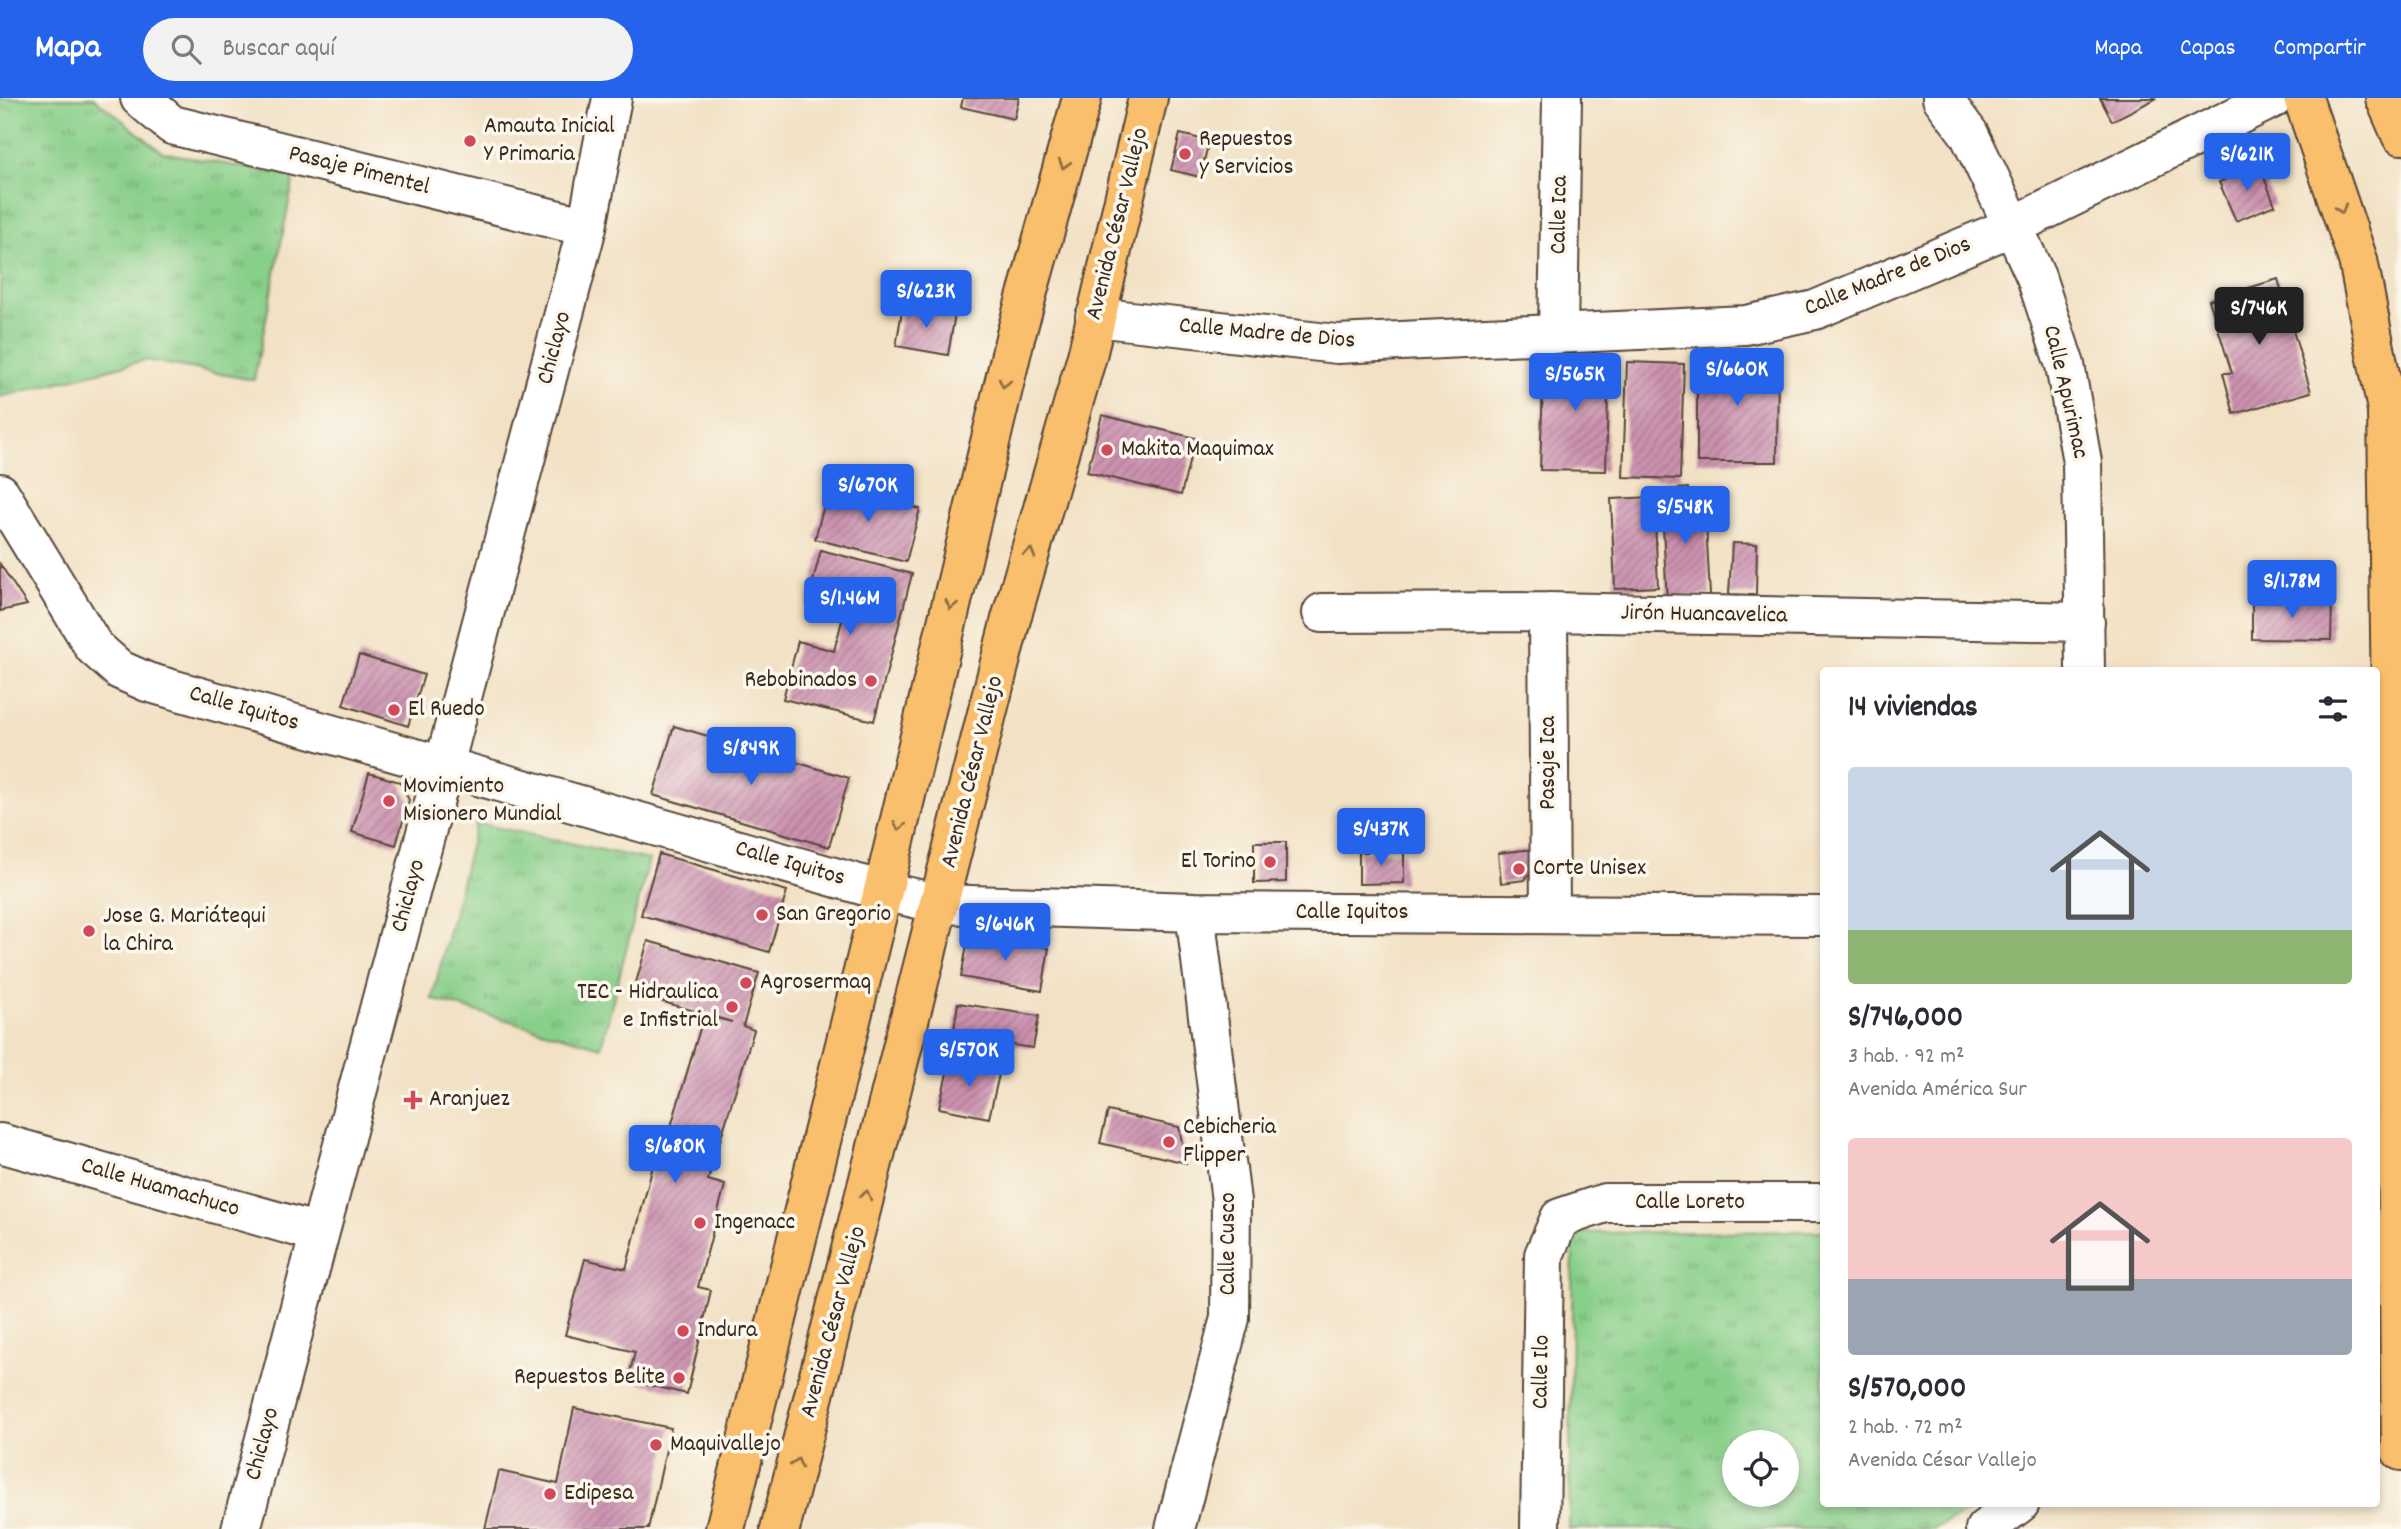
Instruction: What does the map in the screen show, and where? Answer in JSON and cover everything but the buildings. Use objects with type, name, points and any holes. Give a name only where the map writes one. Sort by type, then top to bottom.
[{"type":"main road","points":[[724,1529],[883,891],[1015,338],[1082,98]]},
{"type":"main road","name":"Avenida César Vallejo","points":[[780,1529],[1011,619],[1087,356],[1148,98]]},
{"type":"main road","points":[[2303,98],[2358,260],[2387,410],[2387,1206],[2401,1451]]},
{"type":"main road","points":[[2385,98],[2401,135]]},
{"type":"street","name":"Pasaje Pimentel","points":[[140,98],[172,125],[587,228]]},
{"type":"street","name":"Chiclayo","points":[[241,1529],[587,228],[612,98]]},
{"type":"street","name":"Calle Ica","points":[[1558,333],[1562,98]]},
{"type":"street","name":"Calle Apurimac","points":[[1942,98],[1969,134],[2013,226],[2036,277],[2064,365],[2082,462],[2085,667]]},
{"type":"street","name":"Calle Madre de Dios","points":[[1095,317],[1337,344],[1745,325],[1815,310],[2013,226],[2274,98]]},
{"type":"street","name":"Calle Iquitos","points":[[0,493],[94,647],[120,670],[147,682],[883,891],[940,904],[1195,912],[1820,916]]},
{"type":"street","name":"Jirón Huancavelica","points":[[1322,613],[1548,612],[2085,622]]},
{"type":"street","name":"Pasaje Ica","points":[[1548,612],[1550,914]]},
{"type":"street","name":"Calle Cusco","points":[[1175,1529],[1230,1318],[1231,1201],[1195,912]]},
{"type":"street","name":"Calle Huamachuco","points":[[0,1143],[319,1233]]},
{"type":"street","name":"Calle Loreto","points":[[1560,1218],[1605,1203],[1820,1203]]},
{"type":"street","name":"Calle Ilo","points":[[1540,1529],[1544,1255],[1560,1218]]},
{"type":"street","points":[[1985,1529],[2015,1507]]},
{"type":"green space","points":[[0,98],[94,98],[162,152],[294,177],[254,380],[146,360],[0,397]]},
{"type":"green space","points":[[476,823],[649,860],[601,1047],[432,999]]},
{"type":"green space","points":[[1820,1231],[1820,1507],[1973,1507],[1933,1529],[1569,1529],[1573,1233]]},
{"type":"place","name":"Amauta Inicial Y Primaria","points":[[470,141]]},
{"type":"place","name":"Repuestos y Servicios","points":[[1185,154]]},
{"type":"place","name":"Makita Maquimax","points":[[1107,450]]},
{"type":"place","name":"Rebobinados","points":[[871,681]]},
{"type":"place","name":"El Ruedo","points":[[394,710]]},
{"type":"place","name":"Movimiento Misionero Mundial","points":[[389,801]]},
{"type":"place","name":"El Torino","points":[[1270,862]]},
{"type":"place","name":"Corte Unisex","points":[[1519,869]]},
{"type":"place","name":"San Gregorio","points":[[762,915]]},
{"type":"place","name":"Jose G. Mariátequi la Chira","points":[[89,931]]},
{"type":"place","name":"Agrosermaq","points":[[746,983]]},
{"type":"place","name":"TEC - Hidraulica e Infistrial","points":[[732,1007]]},
{"type":"place","name":"Aranjuez","points":[[413,1100]]},
{"type":"place","name":"Cebicheria Flipper","points":[[1169,1142]]},
{"type":"place","name":"Ingenacc","points":[[700,1223]]},
{"type":"place","name":"Indura","points":[[683,1331]]},
{"type":"place","name":"Repuestos Belite","points":[[679,1378]]},
{"type":"place","name":"Maquivallejo","points":[[656,1445]]},
{"type":"place","name":"Edipesa","points":[[550,1494]]}]
